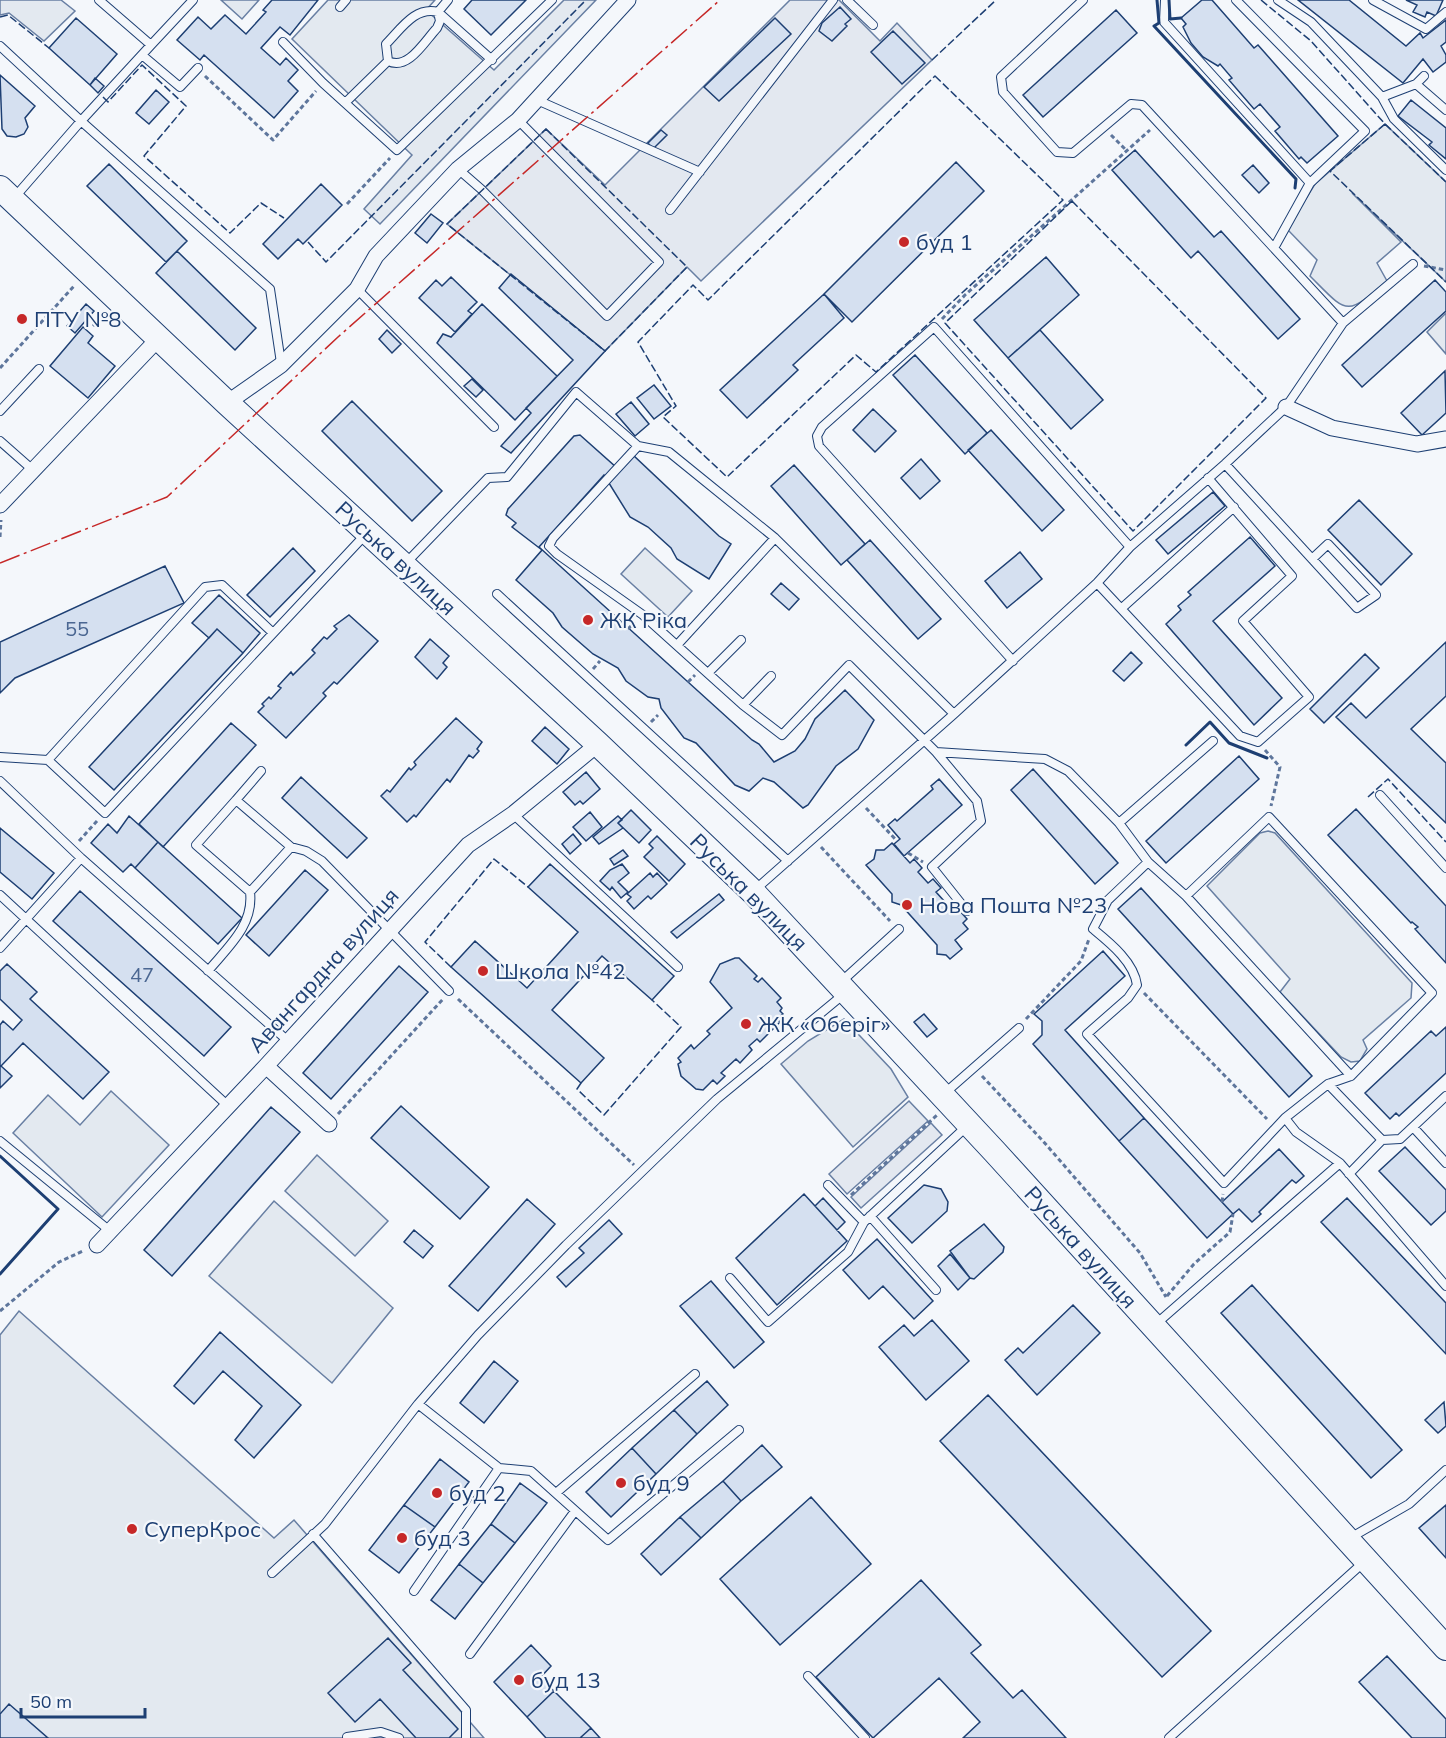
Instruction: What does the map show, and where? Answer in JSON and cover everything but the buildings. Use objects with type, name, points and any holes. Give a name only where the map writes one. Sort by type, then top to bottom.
[{"type":"main road","name":"Руська вулиця","points":[[6,194],[227,403],[598,744],[753,892],[844,988],[940,1105],[969,1124],[1446,1648]]},
{"type":"street","points":[[227,403],[281,365],[357,289],[376,256],[458,169],[518,120],[628,0]]},
{"type":"street","points":[[0,506],[159,338]]},
{"type":"street","points":[[1286,407],[1332,428],[1417,444],[1446,439]]},
{"type":"street","name":"Авангардна вулиця","points":[[97,1245],[266,1066],[468,845],[513,814],[598,744]]},
{"type":"street","points":[[266,1066],[328,1124]]},
{"type":"lane","points":[[99,0],[151,45]]},
{"type":"lane","points":[[6,194],[81,121],[193,0]]},
{"type":"lane","points":[[340,7],[346,0]]},
{"type":"lane","points":[[438,12],[448,0]]},
{"type":"lane","points":[[283,42],[345,104],[397,150],[552,0]]},
{"type":"lane","points":[[670,210],[833,0]]},
{"type":"lane","points":[[847,0],[873,25]]},
{"type":"lane","points":[[1083,0],[1001,77],[1003,92],[1057,152],[1073,153],[1131,104],[1142,105],[1343,323]]},
{"type":"lane","points":[[1165,0],[1164,22],[1310,183]]},
{"type":"lane","points":[[1236,0],[1365,131],[1310,183],[1274,248]]},
{"type":"lane","points":[[1278,0],[1311,22],[1382,97],[1394,119],[1446,170]]},
{"type":"lane","points":[[1373,0],[1426,29],[1446,12]]},
{"type":"lane","points":[[388,61],[386,44],[419,12],[428,10],[438,12],[492,60]]},
{"type":"lane","points":[[388,61],[396,65],[404,64],[437,28],[440,21],[438,12]]},
{"type":"lane","points":[[0,46],[270,289],[281,365]]},
{"type":"lane","points":[[142,55],[180,87],[198,68]]},
{"type":"lane","points":[[345,104],[388,61]]},
{"type":"lane","points":[[1382,97],[1416,84],[1424,76]]},
{"type":"lane","points":[[1416,84],[1446,110]]},
{"type":"lane","points":[[537,100],[700,172]]},
{"type":"lane","points":[[458,169],[482,189],[607,316],[659,262],[518,120]]},
{"type":"lane","points":[[753,892],[954,714],[1097,583],[1130,547],[1286,407],[1343,323],[1413,264]]},
{"type":"lane","points":[[357,289],[494,427]]},
{"type":"lane","points":[[1012,661],[819,446],[817,436],[822,427],[934,327],[1130,547]]},
{"type":"lane","points":[[0,411],[39,369]]},
{"type":"lane","points":[[404,565],[489,478],[507,477],[576,392],[638,446],[669,452],[775,538],[954,714]]},
{"type":"lane","points":[[0,441],[34,471]]},
{"type":"lane","points":[[638,446],[553,538],[549,546],[643,615],[678,644],[743,705],[783,735],[849,665],[936,752],[977,801],[981,821],[932,867],[967,911]]},
{"type":"lane","points":[[1225,464],[1358,608],[1376,595],[1328,544],[1312,558]]},
{"type":"lane","points":[[1097,583],[1240,736],[1258,742],[1309,697],[1243,621],[1292,576],[1208,478]]},
{"type":"lane","points":[[1122,608],[1234,507]]},
{"type":"lane","points":[[0,757],[48,760],[105,813],[368,532]]},
{"type":"lane","points":[[678,644],[775,538]]},
{"type":"lane","points":[[48,760],[205,587],[222,585],[273,633]]},
{"type":"lane","points":[[497,594],[788,861]]},
{"type":"lane","points":[[708,673],[741,640]]},
{"type":"lane","points":[[743,705],[771,676]]},
{"type":"lane","points":[[1119,823],[1213,741]]},
{"type":"lane","points":[[936,752],[1045,759],[1068,771],[1119,823],[1148,862],[1186,896],[1351,1076]]},
{"type":"lane","points":[[208,971],[248,921],[252,906],[250,892],[196,845],[261,771]]},
{"type":"lane","points":[[0,781],[81,858],[288,1041]]},
{"type":"lane","points":[[1380,795],[1446,868]]},
{"type":"lane","points":[[236,800],[291,847],[306,851],[322,861],[390,928],[449,991]]},
{"type":"lane","points":[[513,814],[678,967]]},
{"type":"lane","points":[[1148,862],[1108,900],[1093,929],[1109,942],[1135,973],[1137,985],[1128,998],[1087,1034],[1224,1183],[1285,1118],[1328,1084],[1351,1076],[1432,993],[1269,817],[1186,896]]},
{"type":"lane","points":[[250,892],[291,847]]},
{"type":"lane","points":[[0,948],[81,858]]},
{"type":"lane","points":[[0,895],[227,1105]]},
{"type":"lane","points":[[272,1573],[325,1524],[418,1404],[478,1335],[640,1171],[726,1091],[844,988],[899,929]]},
{"type":"lane","points":[[940,1105],[974,1067],[1018,1028]]},
{"type":"lane","points":[[1328,1084],[1382,1140]]},
{"type":"lane","points":[[1349,1174],[1382,1140],[1400,1139],[1446,1096]]},
{"type":"lane","points":[[1285,1118],[1296,1132],[1340,1163],[1446,1286]]},
{"type":"lane","points":[[730,1278],[768,1322],[848,1252],[867,1219],[969,1124]]},
{"type":"lane","points":[[1413,1127],[1446,1162]]},
{"type":"lane","points":[[0,1141],[110,1232]]},
{"type":"lane","points":[[1150,1324],[1340,1163]]},
{"type":"lane","points":[[828,1185],[844,1202],[867,1219],[936,1290]]},
{"type":"lane","points":[[556,1493],[695,1374]]},
{"type":"lane","points":[[418,1404],[499,1468],[531,1471],[608,1540],[739,1430]]},
{"type":"lane","points":[[414,1591],[499,1468]]},
{"type":"lane","points":[[1346,1539],[1409,1504],[1446,1470]]},
{"type":"lane","points":[[470,1654],[575,1511]]},
{"type":"lane","points":[[313,1534],[466,1710],[466,1738]]},
{"type":"lane","points":[[1169,1738],[1366,1560]]},
{"type":"lane","points":[[808,1676],[865,1738]]},
{"type":"lane","points":[[347,1737],[381,1732],[399,1738]]},
{"type":"path","points":[[198,68],[273,140],[323,83]]},
{"type":"path","points":[[934,327],[965,295],[1159,122]]},
{"type":"path","points":[[1103,126],[1127,151]]},
{"type":"path","points":[[347,204],[397,150]]},
{"type":"path","points":[[1413,264],[1446,270]]},
{"type":"path","points":[[0,368],[74,285]]},
{"type":"path","points":[[93,326],[105,314]]},
{"type":"path","points":[[1258,742],[1280,767],[1269,817]]},
{"type":"path","points":[[857,798],[897,841]]},
{"type":"path","points":[[72,849],[105,813]]},
{"type":"path","points":[[812,838],[890,921],[882,929]]},
{"type":"path","points":[[908,853],[932,867]]},
{"type":"path","points":[[1018,1028],[1036,1006],[1067,979],[1081,961],[1093,929]]},
{"type":"path","points":[[1137,985],[1276,1128]]},
{"type":"path","points":[[328,1124],[449,991],[640,1171]]},
{"type":"path","points":[[974,1067],[1043,1141],[1140,1253],[1166,1297]]},
{"type":"path","points":[[844,1202],[940,1105]]},
{"type":"path","points":[[1150,1324],[1166,1297],[1194,1264],[1230,1232],[1233,1214]]},
{"type":"path","points":[[0,1311],[59,1262],[97,1245]]},
{"type":"shaded area","points":[[0,0],[61,0],[75,11],[44,41],[9,13],[0,15]]},
{"type":"shaded area","points":[[221,0],[259,0],[242,19]]},
{"type":"shaded area","points":[[328,0],[435,0],[426,10],[494,70],[564,0],[596,0],[380,224],[364,209],[412,155],[292,39]]},
{"type":"shaded area","points":[[790,0],[839,0],[880,41],[897,23],[932,60],[701,281],[687,267],[605,351],[447,224],[546,129],[605,185]]},
{"type":"shaded area","points":[[1385,124],[1446,182],[1446,282],[1352,193],[1401,242],[1377,263],[1387,281],[1363,301],[1347,306],[1332,298],[1310,276],[1317,260],[1287,229],[1315,184]]},
{"type":"shaded area","points":[[1446,313],[1446,354],[1427,332]]},
{"type":"shaded area","points":[[645,548],[692,591],[668,617],[621,574]]},
{"type":"shaded area","points":[[1268,831],[1275,833],[1412,983],[1411,998],[1363,1040],[1367,1049],[1360,1061],[1351,1062],[1341,1057],[1280,992],[1290,979],[1207,886],[1260,833]]},
{"type":"shaded area","points":[[844,1019],[891,1069],[908,1097],[853,1147],[781,1064],[808,1041]]},
{"type":"shaded area","points":[[111,1091],[169,1145],[102,1217],[13,1133],[48,1095],[80,1125]]},
{"type":"shaded area","points":[[909,1101],[928,1121],[847,1194],[829,1174]]},
{"type":"shaded area","points":[[931,1123],[942,1135],[861,1208],[851,1197]]},
{"type":"shaded area","points":[[317,1155],[388,1221],[355,1256],[285,1191]]},
{"type":"shaded area","points":[[274,1201],[393,1308],[332,1383],[209,1276]]},
{"type":"shaded area","name":"СуперКрос","points":[[19,1311],[274,1538],[294,1520],[484,1738],[0,1738],[0,1335]]},
{"type":"fence","points":[[308,242],[326,262],[586,0]]},
{"type":"fence","points":[[932,60],[996,0]]},
{"type":"fence","points":[[1261,0],[1311,41],[1385,124],[1446,182]]},
{"type":"fence","points":[[0,17],[8,15],[49,48]]},
{"type":"fence","points":[[103,97],[108,102],[142,65],[186,106],[144,156],[230,233],[261,203],[284,218]]},
{"type":"fence","points":[[935,76],[1063,200],[876,372],[856,355],[727,477],[663,417],[676,406],[638,342],[693,285],[708,300],[935,76]]},
{"type":"fence","points":[[1385,124],[1330,171],[1446,282]]},
{"type":"fence","points":[[546,129],[687,267],[605,351],[447,224],[546,129]]},
{"type":"fence","points":[[1072,201],[1266,398],[1133,531],[945,323],[1072,201]]},
{"type":"fence","points":[[1368,797],[1388,779],[1446,842]]},
{"type":"fence","points":[[451,967],[425,942],[494,859],[528,887]]},
{"type":"fence","points":[[581,1083],[577,1089],[604,1115],[681,1027],[652,1000]]},
{"type":"wall","points":[[1157,0],[1159,23],[1154,26],[1296,179],[1295,188]]},
{"type":"wall","points":[[1169,0],[1170,19],[1181,18]]},
{"type":"wall","points":[[1186,745],[1210,722],[1229,743],[1267,758]]},
{"type":"wall","points":[[0,1156],[58,1209],[0,1274]]},
{"type":"power","points":[[0,563],[167,497],[338,337],[720,0]]},
{"type":"place","name":"буд 1","points":[[904,242]]},
{"type":"place","name":"ПТУ №8","points":[[22,319]]},
{"type":"place","name":"ЖК Ріка","points":[[588,620]]},
{"type":"place","name":"Нова Пошта №23","points":[[907,905]]},
{"type":"place","name":"Школа №42","points":[[483,971]]},
{"type":"place","name":"ЖК «Оберіг»","points":[[746,1024]]},
{"type":"place","name":"буд 9","points":[[621,1483]]},
{"type":"place","name":"буд 2","points":[[437,1493]]},
{"type":"place","name":"СуперКрос","points":[[132,1529]]},
{"type":"place","name":"буд 3","points":[[402,1538]]},
{"type":"place","name":"буд 13","points":[[519,1680]]}]
